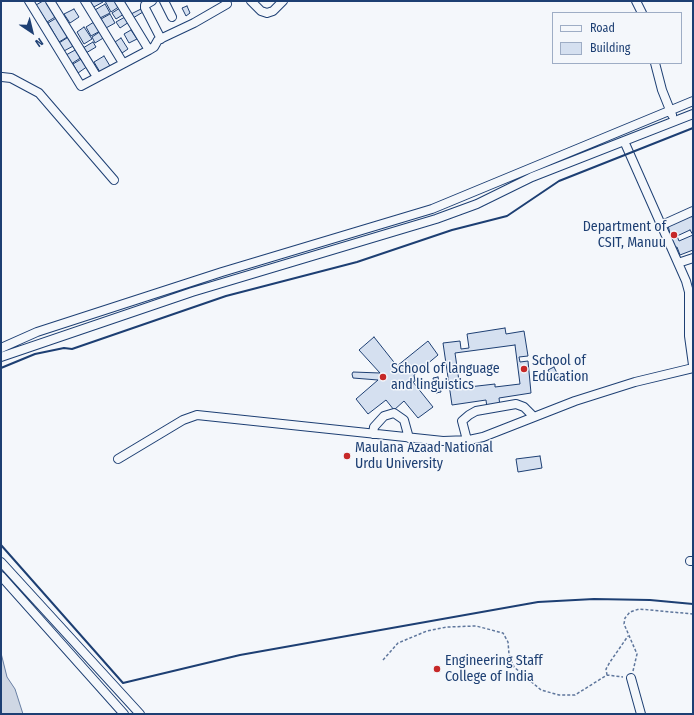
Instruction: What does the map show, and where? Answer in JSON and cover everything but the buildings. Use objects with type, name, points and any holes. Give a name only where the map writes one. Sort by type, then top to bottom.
[{"type":"street","points":[[29,1],[81,86],[149,50],[161,39],[194,23],[227,4]]},
{"type":"street","points":[[50,1],[97,78]]},
{"type":"street","points":[[85,1],[123,63]]},
{"type":"street","points":[[119,1],[149,50]]},
{"type":"street","points":[[152,1],[146,5],[145,8],[161,39]]},
{"type":"street","points":[[164,1],[172,17]]},
{"type":"street","points":[[251,1],[260,11],[268,13],[283,1]]},
{"type":"street","points":[[640,2],[642,12]]},
{"type":"street","points":[[655,64],[662,90],[674,121]]},
{"type":"street","points":[[1,77],[11,78],[39,93],[114,180]]},
{"type":"street","points":[[1,348],[37,332],[222,272],[432,209],[670,110],[693,102]]},
{"type":"street","points":[[1,357],[192,292],[436,219],[476,204],[532,177],[693,114]]},
{"type":"street","points":[[624,141],[654,212],[662,225],[689,292],[693,365]]},
{"type":"street","points":[[662,225],[693,211]]},
{"type":"street","points":[[678,263],[693,258]]},
{"type":"street","points":[[118,459],[183,420],[197,415],[409,438],[443,441],[467,440],[483,437],[534,417],[635,382],[693,368]]},
{"type":"street","points":[[467,440],[462,421],[476,411],[516,404],[524,407],[534,417]]},
{"type":"street","points":[[373,434],[374,428],[384,416],[394,413],[404,420],[409,438]]},
{"type":"street","points":[[1,562],[140,714]]},
{"type":"street","points":[[1,576],[124,714]]},
{"type":"street","points":[[631,678],[641,714]]},
{"type":"path","points":[[383,660],[398,643],[427,631],[447,627],[476,626],[503,633],[508,642],[509,654],[514,667],[541,690],[559,695],[575,695],[607,675],[631,678],[638,654],[628,636],[624,624],[625,618],[630,612],[640,609],[693,614]]},
{"type":"path","points":[[607,675],[606,669],[628,636]]},
{"type":"shaded area","points":[[1,653],[7,677],[15,689],[23,714],[1,714]]},
{"type":"wall","points":[[1,368],[35,354],[64,348],[72,349],[226,296],[357,262],[452,230],[507,216],[559,181],[693,128]]},
{"type":"wall","points":[[1,545],[123,683]]},
{"type":"wall","points":[[123,683],[240,655],[538,602],[594,599],[650,600],[693,604]]},
{"type":"place","name":"Department of CSIT, Manuu","points":[[674,235]]},
{"type":"place","name":"School of Education","points":[[524,369]]},
{"type":"place","name":"School of language and linguistics","points":[[383,377]]},
{"type":"place","name":"Maulana Azaad National Urdu University","points":[[347,456]]},
{"type":"place","name":"Engineering Staff College of India","points":[[437,669]]}]
